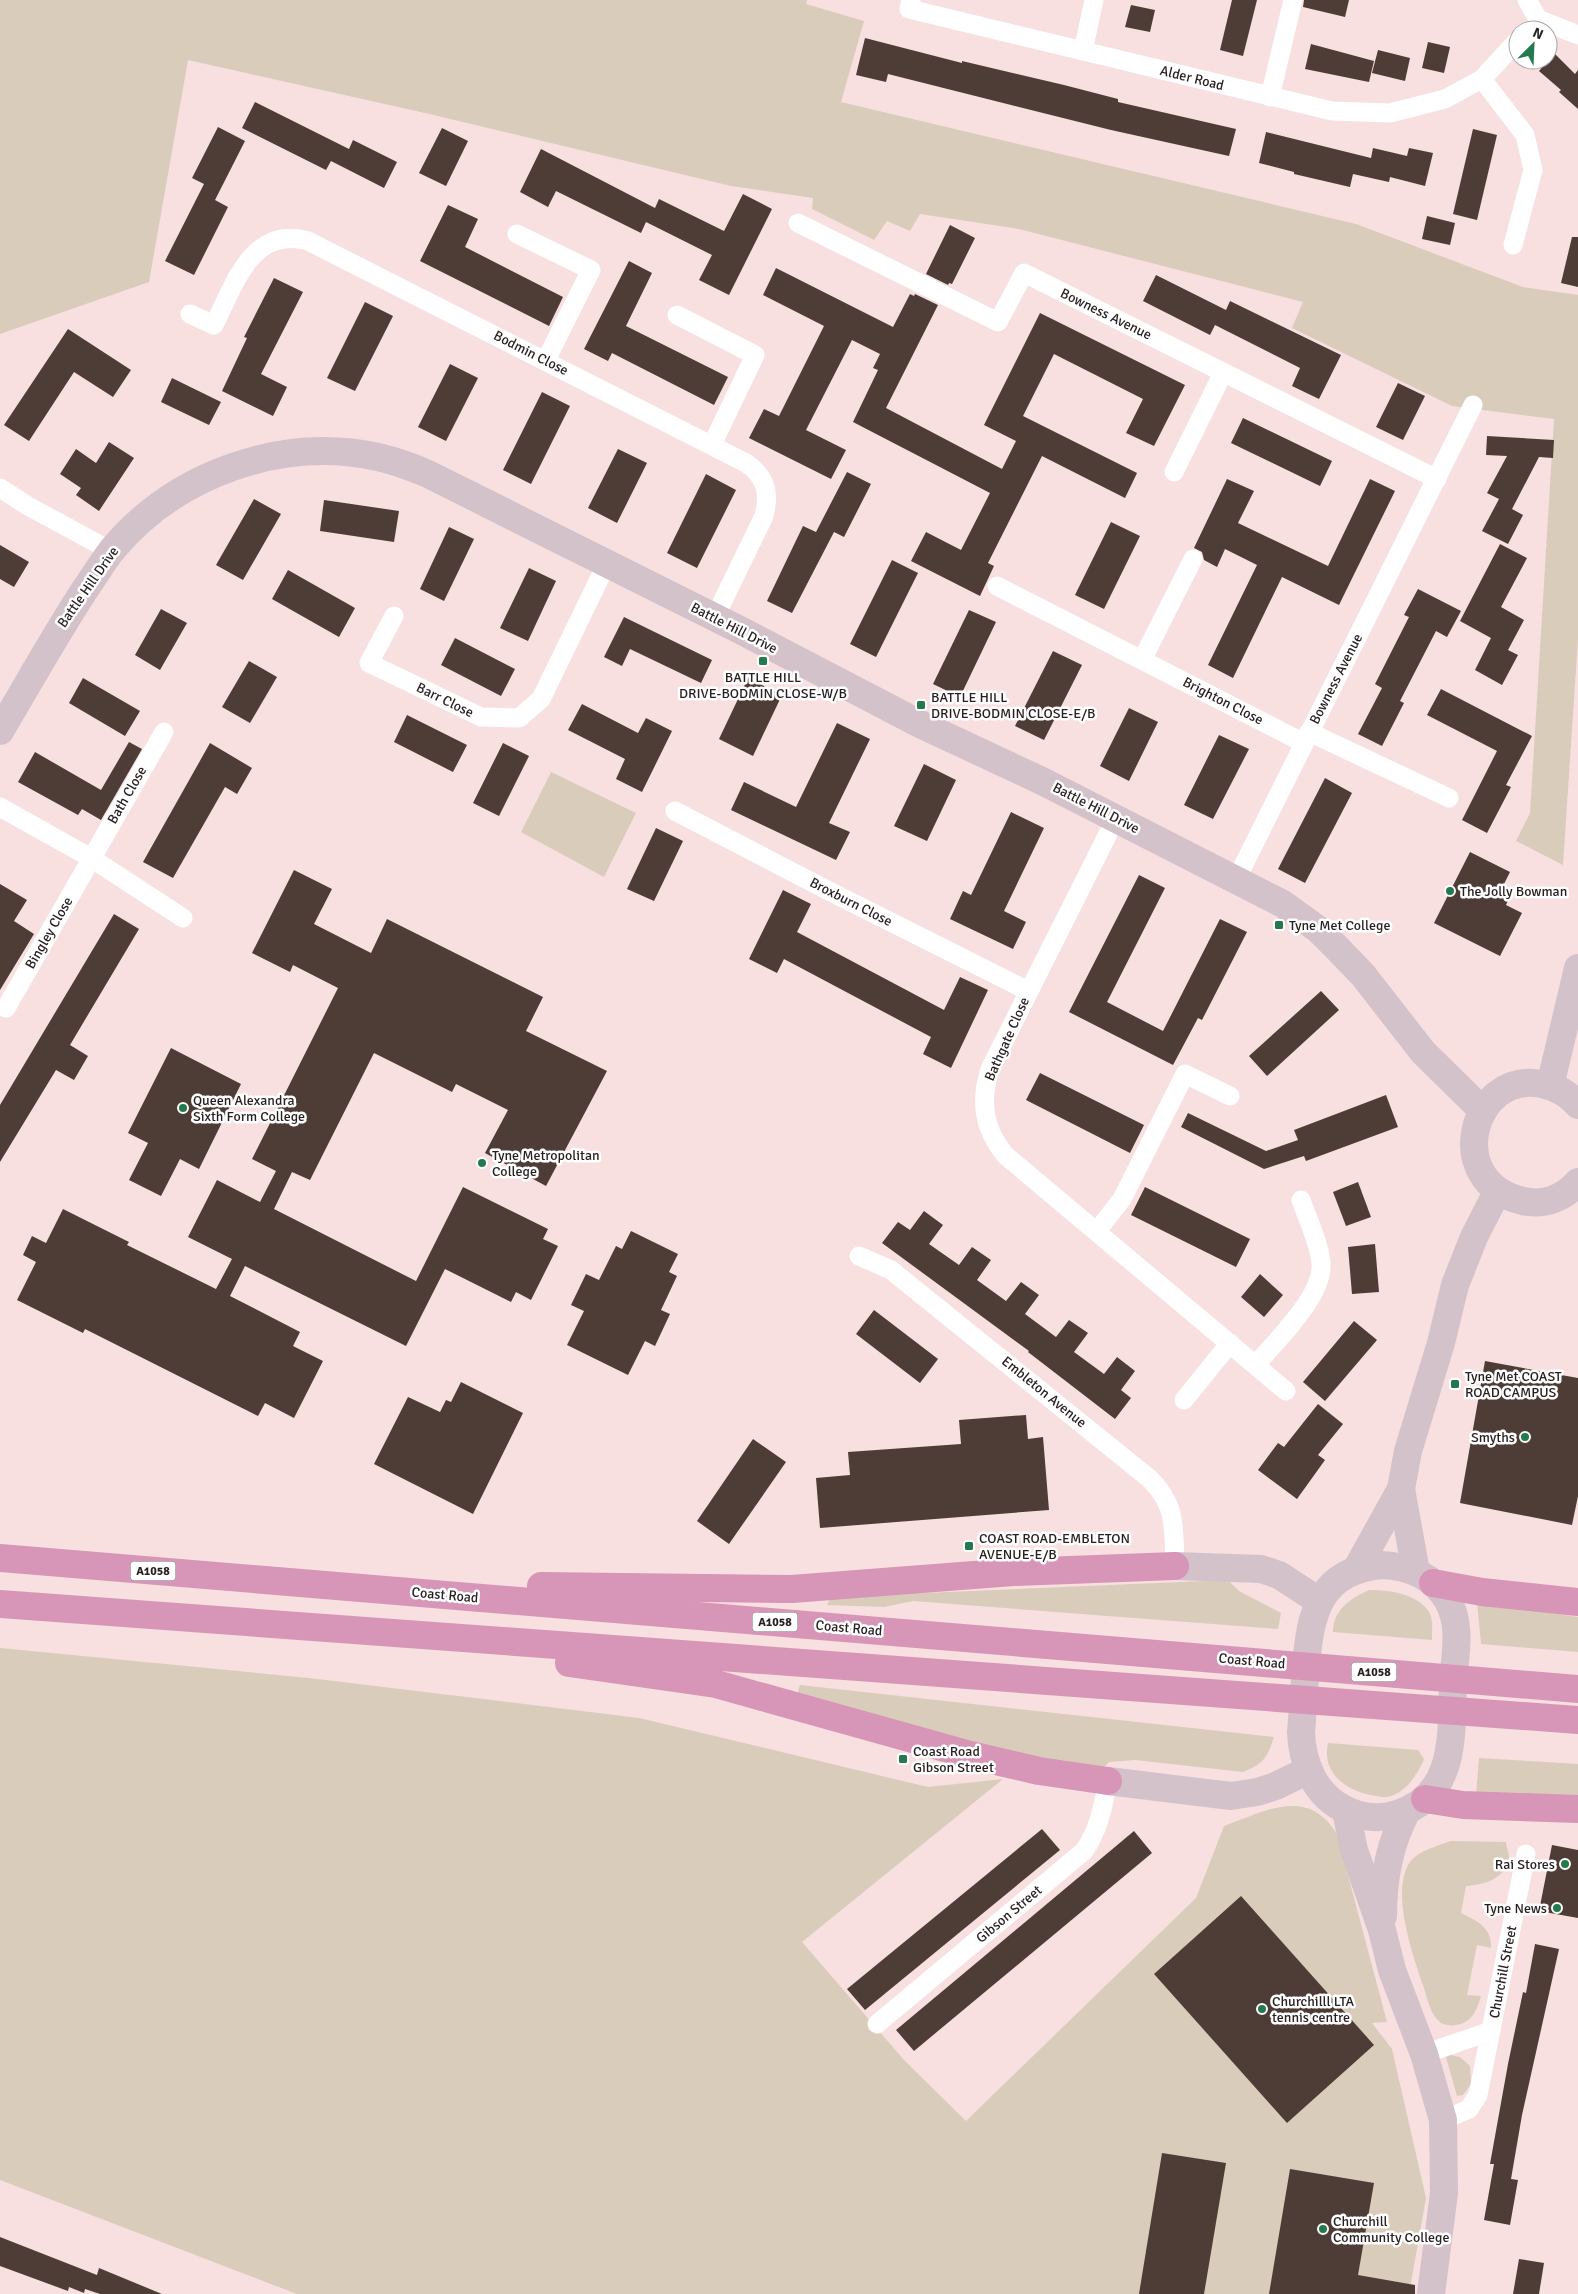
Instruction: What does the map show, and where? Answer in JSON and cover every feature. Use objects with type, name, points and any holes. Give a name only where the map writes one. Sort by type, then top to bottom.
[{"type":"highway","name":"Coast Road","points":[[0,1558],[1578,1689]]},
{"type":"highway","points":[[307,1584],[792,1589],[1013,1572],[1175,1566]]},
{"type":"highway","points":[[1425,1577],[1482,1592],[1578,1602]]},
{"type":"highway","points":[[0,1605],[1578,1720]]},
{"type":"highway","points":[[323,1628],[716,1684],[970,1755],[1039,1771],[1108,1781]]},
{"type":"highway","points":[[1416,1805],[1578,1809]]},
{"type":"street","name":"Alder Road","points":[[911,0],[909,9],[1332,111],[1390,113],[1445,99],[1482,78],[1508,51]]},
{"type":"street","points":[[1083,52],[1094,0]]},
{"type":"street","points":[[1270,97],[1293,0]]},
{"type":"street","points":[[1527,0],[1532,20]]},
{"type":"street","points":[[1558,30],[1578,35]]},
{"type":"street","points":[[1482,78],[1525,135],[1533,170],[1513,246]]},
{"type":"street","name":"Bowness Avenue","points":[[798,223],[998,322],[1024,273],[1437,480]]},
{"type":"street","points":[[517,234],[591,270],[546,360]]},
{"type":"street","name":"Bodmin Close","points":[[190,314],[214,325],[248,260],[257,250],[282,238],[296,238],[325,250],[712,445],[757,471],[767,492],[764,516],[715,617]]},
{"type":"street","points":[[676,315],[755,355],[712,445]]},
{"type":"street","points":[[1174,472],[1223,373]]},
{"type":"street","name":"Bowness Avenue","points":[[1236,880],[1473,405]]},
{"type":"street","name":"Battle Hill Drive","points":[[0,731],[57,633],[111,551],[134,526],[154,509],[178,492],[218,472],[242,464],[277,456],[303,453],[345,452],[377,457],[428,474],[715,617],[920,724],[1116,818],[1282,904],[1320,930],[1363,975],[1423,1052],[1483,1111]]},
{"type":"street","points":[[0,488],[28,506],[111,551]]},
{"type":"street","points":[[1142,660],[1192,559]]},
{"type":"street","name":"Barr Close","points":[[394,616],[370,663],[481,717],[519,718],[541,700],[607,563]]},
{"type":"street","name":"Brighton Close","points":[[997,586],[1142,660],[1307,737],[1449,798]]},
{"type":"street","name":"Bath Close","points":[[91,858],[164,732]]},
{"type":"street","points":[[0,807],[91,858],[183,918]]},
{"type":"street","name":"Broxburn Close","points":[[675,811],[1028,991]]},
{"type":"street","name":"Bathgate Close","points":[[1116,818],[1028,991],[986,1082],[983,1110],[986,1124],[1005,1155],[1286,1391]]},
{"type":"street","name":"Bingley Close","points":[[6,1008],[91,858]]},
{"type":"street","points":[[1550,1086],[1578,968]]},
{"type":"street","points":[[1097,1231],[1122,1199],[1185,1074],[1230,1096]]},
{"type":"street","points":[[1578,1105],[1564,1092],[1550,1086],[1532,1083],[1513,1086],[1501,1092],[1483,1111],[1474,1135],[1474,1151],[1477,1165],[1484,1178],[1497,1192],[1527,1202],[1546,1201],[1559,1198],[1571,1190],[1578,1182]]},
{"type":"street","points":[[1356,1570],[1401,1489],[1408,1451],[1441,1343],[1455,1286],[1474,1237],[1497,1192]]},
{"type":"street","points":[[1256,1365],[1309,1301],[1319,1282],[1321,1262],[1301,1200]]},
{"type":"street","name":"Embleton Avenue","points":[[859,1256],[891,1270],[1155,1484],[1166,1498],[1170,1508],[1175,1566]]},
{"type":"street","points":[[1184,1400],[1230,1343]]},
{"type":"street","points":[[1401,1489],[1425,1577]]},
{"type":"street","points":[[1382,1930],[1386,1871],[1399,1825],[1440,1780],[1449,1755],[1456,1631],[1452,1609],[1441,1590],[1425,1577],[1404,1568],[1381,1565],[1356,1570],[1335,1583],[1319,1601],[1310,1626],[1301,1744],[1308,1770],[1324,1795],[1346,1811],[1362,1816],[1381,1818],[1416,1805]]},
{"type":"street","points":[[1175,1566],[1261,1569],[1279,1575],[1319,1601]]},
{"type":"street","points":[[1108,1781],[1231,1796],[1257,1792],[1276,1786],[1308,1770]]},
{"type":"street","name":"Gibson Street","points":[[877,2024],[1084,1850],[1093,1838],[1098,1825],[1108,1781]]},
{"type":"street","points":[[1346,1811],[1354,1850],[1382,1930],[1392,1970],[1424,2054],[1444,2120],[1444,2193],[1431,2294]]},
{"type":"street","name":"Churchill Street","points":[[1444,2120],[1469,2109],[1478,2096],[1526,1854]]},
{"type":"street","name":"Churchill Street","points":[[1424,2054],[1491,2031]]},
{"type":"shaded area","points":[[0,0],[807,0],[806,4],[864,21],[841,102],[1356,224],[1523,287],[1578,295],[1578,639],[1563,865],[1516,841],[1530,813],[1554,419],[1452,406],[1292,328],[1303,302],[1019,229],[920,214],[910,231],[887,221],[874,240],[812,209],[813,198],[731,186],[425,113],[188,60],[149,282],[0,334]]},
{"type":"shaded area","points":[[551,772],[636,813],[604,877],[521,832]]},
{"type":"shaded area","points":[[1228,1580],[1239,1591],[1281,1613],[1278,1629],[913,1601],[884,1607],[827,1605],[831,1597]]},
{"type":"shaded area","points":[[1369,1590],[1385,1591],[1415,1599],[1427,1609],[1431,1616],[1432,1640],[1333,1632],[1336,1617],[1344,1606]]},
{"type":"shaded area","points":[[1477,1602],[1578,1617],[1578,1652],[1481,1644]]},
{"type":"shaded area","points":[[0,1648],[309,1678],[639,1718],[928,1787],[1003,1779],[802,1942],[904,2060],[966,2121],[1196,1898],[1224,1826],[1270,1809],[1285,1806],[1299,1806],[1313,1810],[1326,1819],[1337,1834],[1387,2022],[1372,2023],[1392,2049],[1426,2198],[1409,2294],[297,2294],[0,2180]]},
{"type":"shaded area","points":[[800,1685],[1274,1737],[1264,1759],[1256,1766],[1243,1772],[1135,1760],[1109,1762],[1100,1771],[1035,1759],[797,1695]]},
{"type":"shaded area","points":[[1328,1743],[1418,1750],[1424,1759],[1410,1783],[1400,1792],[1386,1797],[1376,1796],[1356,1790],[1339,1780],[1329,1764],[1327,1754]]},
{"type":"shaded area","points":[[1479,1758],[1578,1764],[1578,1797],[1476,1795]]},
{"type":"shaded area","points":[[1450,1841],[1506,1842],[1509,1857],[1504,1871],[1499,1876],[1487,1882],[1466,1886],[1461,1913],[1478,1922],[1486,1930],[1491,1941],[1491,1948],[1477,1945],[1467,1995],[1481,1996],[1476,2011],[1470,2019],[1462,2024],[1446,2025],[1437,2020],[1429,2005],[1409,1941],[1405,1923],[1402,1889],[1404,1874],[1414,1858],[1429,1849]]},
{"type":"shaded area","points":[[1450,2055],[1460,2057],[1470,2066],[1471,2084],[1463,2095],[1457,2096],[1446,2057]]},
{"type":"building","points":[[1232,0],[1257,0],[1243,56],[1220,50]]},
{"type":"building","points":[[1304,0],[1349,0],[1345,17],[1303,7]]},
{"type":"building","points":[[1131,5],[1155,10],[1150,32],[1125,27]]},
{"type":"building","points":[[865,38],[962,63],[962,61],[1064,85],[1118,99],[1118,102],[1236,129],[1229,156],[1111,130],[888,74],[886,82],[856,75]]},
{"type":"building","points":[[1428,42],[1450,47],[1444,73],[1422,68]]},
{"type":"building","points":[[1311,44],[1374,61],[1369,82],[1305,69]]},
{"type":"building","points":[[1378,50],[1410,58],[1405,81],[1372,73]]},
{"type":"building","points":[[1558,57],[1575,74],[1578,70],[1578,109],[1559,92],[1561,90],[1539,71],[1558,70]]},
{"type":"building","points":[[255,102],[349,149],[353,140],[397,162],[384,188],[331,161],[326,170],[242,128]]},
{"type":"building","points":[[218,127],[245,141],[215,200],[228,207],[194,275],[165,261],[204,184],[192,178]]},
{"type":"building","points":[[442,128],[468,141],[446,186],[419,173]]},
{"type":"building","points":[[1473,129],[1497,135],[1477,220],[1453,214]]},
{"type":"building","points":[[1266,132],[1371,158],[1373,148],[1407,156],[1409,148],[1433,153],[1425,186],[1390,177],[1389,182],[1353,174],[1350,187],[1294,174],[1294,172],[1259,163]]},
{"type":"building","points":[[541,149],[655,208],[659,199],[724,231],[743,194],[772,209],[729,295],[699,280],[712,255],[646,222],[641,233],[556,191],[548,207],[520,192]]},
{"type":"building","points":[[448,205],[478,219],[465,247],[563,297],[549,326],[420,261]]},
{"type":"building","points":[[1427,216],[1455,223],[1450,245],[1422,239]]},
{"type":"building","points":[[950,225],[975,238],[952,284],[949,283],[948,285],[926,274]]},
{"type":"building","points":[[1572,237],[1578,237],[1578,287],[1561,283]]},
{"type":"building","points":[[629,261],[652,273],[626,326],[728,377],[714,405],[612,353],[608,361],[584,349]]},
{"type":"building","points":[[776,268],[893,327],[910,294],[914,296],[915,294],[938,305],[886,408],[1002,469],[1016,441],[984,425],[1040,313],[1185,385],[1154,446],[1126,433],[1143,399],[1054,354],[1023,416],[1137,473],[1125,498],[1042,456],[988,563],[994,566],[980,596],[911,561],[926,532],[961,550],[990,493],[853,422],[878,370],[873,368],[880,354],[852,340],[806,430],[846,450],[831,479],[749,438],[764,409],[779,416],[824,326],[763,295]]},
{"type":"building","points":[[1156,275],[1226,310],[1230,301],[1341,355],[1319,399],[1292,386],[1300,368],[1215,325],[1210,335],[1143,301]]},
{"type":"building","points":[[274,278],[303,292],[261,374],[287,387],[273,416],[222,391],[247,338],[244,337]]},
{"type":"building","points":[[365,302],[393,316],[355,391],[327,378]]},
{"type":"building","points":[[68,329],[131,370],[113,397],[74,372],[29,441],[4,425]]},
{"type":"building","points":[[450,364],[478,378],[446,441],[418,427]]},
{"type":"building","points":[[172,378],[221,402],[209,425],[161,402]]},
{"type":"building","points":[[1398,383],[1425,396],[1403,440],[1376,427]]},
{"type":"building","points":[[542,392],[570,406],[531,484],[503,470]]},
{"type":"building","points":[[1243,418],[1332,461],[1320,486],[1231,443]]},
{"type":"building","points":[[1487,436],[1554,440],[1553,458],[1539,457],[1512,509],[1523,515],[1508,544],[1482,531],[1499,499],[1487,493],[1507,456],[1486,455]]},
{"type":"building","points":[[109,442],[134,458],[99,511],[76,495],[81,488],[60,474],[76,449],[96,463]]},
{"type":"building","points":[[618,449],[647,463],[617,523],[588,508]]},
{"type":"building","points":[[847,472],[871,484],[844,537],[834,532],[792,613],[767,601],[803,526],[816,532]]},
{"type":"building","points":[[706,474],[736,490],[697,568],[667,553]]},
{"type":"building","points":[[1227,479],[1254,491],[1238,523],[1328,566],[1370,479],[1395,491],[1339,605],[1282,577],[1233,678],[1208,665],[1257,565],[1225,549],[1217,567],[1204,560],[1202,552],[1194,548]]},
{"type":"building","points":[[254,499],[281,514],[243,580],[216,565]]},
{"type":"building","points":[[324,500],[399,511],[394,542],[320,531]]},
{"type":"building","points":[[1111,522],[1140,536],[1104,609],[1075,595]]},
{"type":"building","points":[[449,527],[474,539],[444,601],[420,589]]},
{"type":"building","points":[[1500,544],[1527,558],[1501,607],[1524,620],[1508,650],[1518,655],[1502,685],[1475,670],[1491,638],[1460,621]]},
{"type":"building","points":[[0,545],[29,562],[14,587],[0,579]]},
{"type":"building","points":[[892,560],[918,573],[876,657],[850,644]]},
{"type":"building","points":[[529,568],[556,581],[528,641],[500,628]]},
{"type":"building","points":[[288,570],[355,608],[339,637],[272,599]]},
{"type":"building","points":[[1418,589],[1461,611],[1447,637],[1436,631],[1400,701],[1404,703],[1382,746],[1358,734],[1382,688],[1375,684],[1409,617],[1404,615]]},
{"type":"building","points":[[161,609],[187,623],[160,670],[135,655]]},
{"type":"building","points":[[969,610],[996,622],[960,697],[933,684]]},
{"type":"building","points":[[624,617],[712,660],[701,683],[630,649],[622,666],[604,657]]},
{"type":"building","points":[[455,638],[515,669],[501,696],[441,665]]},
{"type":"building","points":[[1053,651],[1082,665],[1044,740],[1015,726]]},
{"type":"building","points":[[249,661],[277,677],[250,723],[222,707]]},
{"type":"building","points":[[83,678],[140,711],[125,736],[69,703]]},
{"type":"building","points":[[748,678],[782,695],[753,756],[719,739]]},
{"type":"building","points":[[1441,689],[1532,736],[1506,785],[1511,787],[1487,833],[1462,820],[1497,751],[1427,715]]},
{"type":"building","points":[[582,704],[638,733],[646,718],[672,731],[642,792],[616,779],[625,759],[568,730]]},
{"type":"building","points":[[1129,708],[1158,722],[1129,781],[1100,766]]},
{"type":"building","points":[[407,715],[467,745],[453,772],[394,742]]},
{"type":"building","points":[[837,723],[870,739],[829,823],[850,832],[836,860],[731,810],[744,782],[796,807]]},
{"type":"building","points":[[1219,735],[1249,749],[1213,819],[1184,805]]},
{"type":"building","points":[[129,742],[142,749],[101,820],[82,809],[78,815],[18,782],[35,752],[101,790]]},
{"type":"building","points":[[210,743],[252,768],[237,794],[225,787],[173,878],[143,862]]},
{"type":"building","points":[[503,743],[529,756],[499,816],[473,803]]},
{"type":"building","points":[[924,764],[956,780],[927,841],[894,826]]},
{"type":"building","points":[[1325,778],[1352,793],[1305,883],[1278,869]]},
{"type":"building","points":[[1011,812],[1044,828],[1004,911],[1026,922],[1013,949],[950,919],[963,891],[971,895]]},
{"type":"building","points":[[656,828],[683,841],[654,901],[627,889]]},
{"type":"building","points":[[1470,852],[1510,872],[1499,894],[1509,898],[1506,905],[1522,913],[1500,956],[1434,923]]},
{"type":"building","points":[[294,870],[332,889],[314,924],[371,953],[387,919],[543,997],[526,1031],[607,1071],[546,1186],[485,1153],[508,1110],[456,1084],[452,1092],[374,1053],[310,1180],[292,1172],[274,1209],[416,1281],[463,1187],[548,1229],[543,1239],[558,1246],[531,1300],[516,1292],[511,1302],[445,1269],[406,1346],[245,1266],[230,1296],[300,1332],[293,1346],[323,1361],[294,1418],[265,1403],[258,1416],[85,1329],[83,1333],[17,1300],[36,1262],[23,1255],[32,1236],[46,1243],[63,1209],[129,1242],[127,1245],[216,1289],[232,1259],[188,1237],[217,1180],[260,1202],[276,1171],[252,1159],[338,988],[293,965],[290,972],[252,953]]},
{"type":"building","points":[[1139,875],[1165,888],[1107,1002],[1163,1031],[1220,919],[1247,932],[1202,1020],[1198,1018],[1173,1065],[1069,1012]]},
{"type":"building","points":[[0,884],[27,900],[14,921],[34,934],[0,990]]},
{"type":"building","points":[[783,890],[811,904],[797,932],[944,1010],[960,977],[988,990],[951,1068],[923,1054],[931,1037],[784,959],[777,973],[749,959]]},
{"type":"building","points":[[114,914],[139,929],[70,1045],[88,1056],[74,1080],[56,1070],[0,1162],[0,1105]]},
{"type":"building","points":[[1321,991],[1339,1010],[1267,1076],[1249,1056]]},
{"type":"building","points":[[171,1048],[241,1084],[199,1169],[180,1159],[161,1196],[129,1180],[148,1143],[128,1133]]},
{"type":"building","points":[[1040,1073],[1144,1125],[1130,1153],[1026,1100]]},
{"type":"building","points":[[1386,1095],[1398,1127],[1306,1161],[1304,1156],[1264,1169],[1181,1127],[1188,1113],[1266,1151],[1298,1140],[1294,1130]]},
{"type":"building","points":[[1358,1182],[1371,1217],[1346,1226],[1333,1192]]},
{"type":"building","points":[[1145,1187],[1250,1239],[1236,1267],[1131,1215]]},
{"type":"building","points":[[924,1211],[943,1225],[929,1244],[959,1265],[972,1247],[991,1260],[977,1280],[1006,1301],[1021,1282],[1039,1295],[1025,1314],[1056,1337],[1069,1320],[1088,1333],[1074,1352],[1104,1374],[1117,1357],[1135,1371],[1121,1390],[1131,1398],[1115,1419],[1029,1351],[882,1243],[898,1222],[910,1230]]},
{"type":"building","points":[[631,1231],[678,1254],[669,1272],[677,1276],[661,1310],[670,1314],[655,1346],[645,1341],[628,1375],[567,1345],[584,1311],[571,1305],[586,1274],[599,1280],[616,1246],[622,1249]]},
{"type":"building","points":[[1375,1244],[1379,1292],[1352,1294],[1348,1247]]},
{"type":"building","points":[[1260,1274],[1283,1295],[1264,1317],[1241,1297]]},
{"type":"building","points":[[874,1310],[938,1359],[920,1383],[856,1334]]},
{"type":"building","points":[[1354,1321],[1377,1340],[1325,1401],[1303,1382]]},
{"type":"building","name":"Smyths","points":[[1485,1361],[1578,1378],[1578,1496],[1572,1525],[1460,1503]]},
{"type":"building","points":[[461,1382],[523,1413],[473,1514],[374,1464],[408,1397],[440,1412],[446,1400],[451,1402]]},
{"type":"building","points":[[1318,1404],[1343,1424],[1318,1455],[1325,1460],[1297,1499],[1258,1470],[1278,1443],[1284,1447]]},
{"type":"building","points":[[1026,1415],[1028,1439],[1043,1437],[1049,1510],[820,1528],[816,1478],[850,1475],[848,1452],[961,1444],[959,1420]]},
{"type":"building","points":[[753,1439],[786,1462],[729,1544],[697,1521]]},
{"type":"building","points":[[1042,1829],[1060,1850],[865,2010],[847,1989]]},
{"type":"building","points":[[1134,1831],[1152,1853],[914,2051],[896,2030]]},
{"type":"building","points":[[1552,1845],[1578,1850],[1578,1918],[1539,1911]]},
{"type":"building","name":"Churchilll LTA tennis centre","points":[[1241,1896],[1374,2045],[1287,2123],[1154,1974]]},
{"type":"building","points":[[1535,1944],[1559,1949],[1522,2115],[1511,2179],[1518,2180],[1510,2225],[1484,2220],[1494,2164],[1490,2164],[1508,2064],[1523,1992],[1526,1993]]},
{"type":"building","points":[[1162,2153],[1226,2163],[1204,2294],[1139,2294]]},
{"type":"building","name":"Churchill Community College","points":[[1290,2169],[1374,2183],[1358,2275],[1415,2285],[1415,2294],[1269,2294]]},
{"type":"building","points":[[0,2237],[97,2275],[99,2268],[162,2294],[100,2294],[85,2289],[84,2293],[69,2287],[68,2291],[0,2266]]},
{"type":"building","points":[[1519,2259],[1544,2263],[1539,2294],[1513,2294]]},
{"type":"place","name":"BATTLE HILL DRIVE-BODMIN CLOSE-W/B","points":[[763,661]]},
{"type":"place","name":"BATTLE HILL DRIVE-BODMIN CLOSE-E/B","points":[[921,705]]},
{"type":"place","name":"The Jolly Bowman","points":[[1450,891]]},
{"type":"place","name":"Tyne Met College","points":[[1279,925]]},
{"type":"place","name":"Queen Alexandra Sixth Form College","points":[[183,1108]]},
{"type":"place","name":"Tyne Metropolitan College","points":[[482,1163]]},
{"type":"place","name":"Tyne Met COAST ROAD CAMPUS","points":[[1455,1384]]},
{"type":"place","name":"Smyths","points":[[1525,1437]]},
{"type":"place","name":"COAST ROAD-EMBLETON AVENUE-E/B","points":[[969,1546]]},
{"type":"place","name":"Coast Road Gibson Street","points":[[903,1759]]},
{"type":"place","name":"Rai Stores","points":[[1565,1864]]},
{"type":"place","name":"Tyne News","points":[[1557,1908]]},
{"type":"place","name":"Churchilll LTA tennis centre","points":[[1262,2009]]},
{"type":"place","name":"Churchill Community College","points":[[1323,2229]]}]
